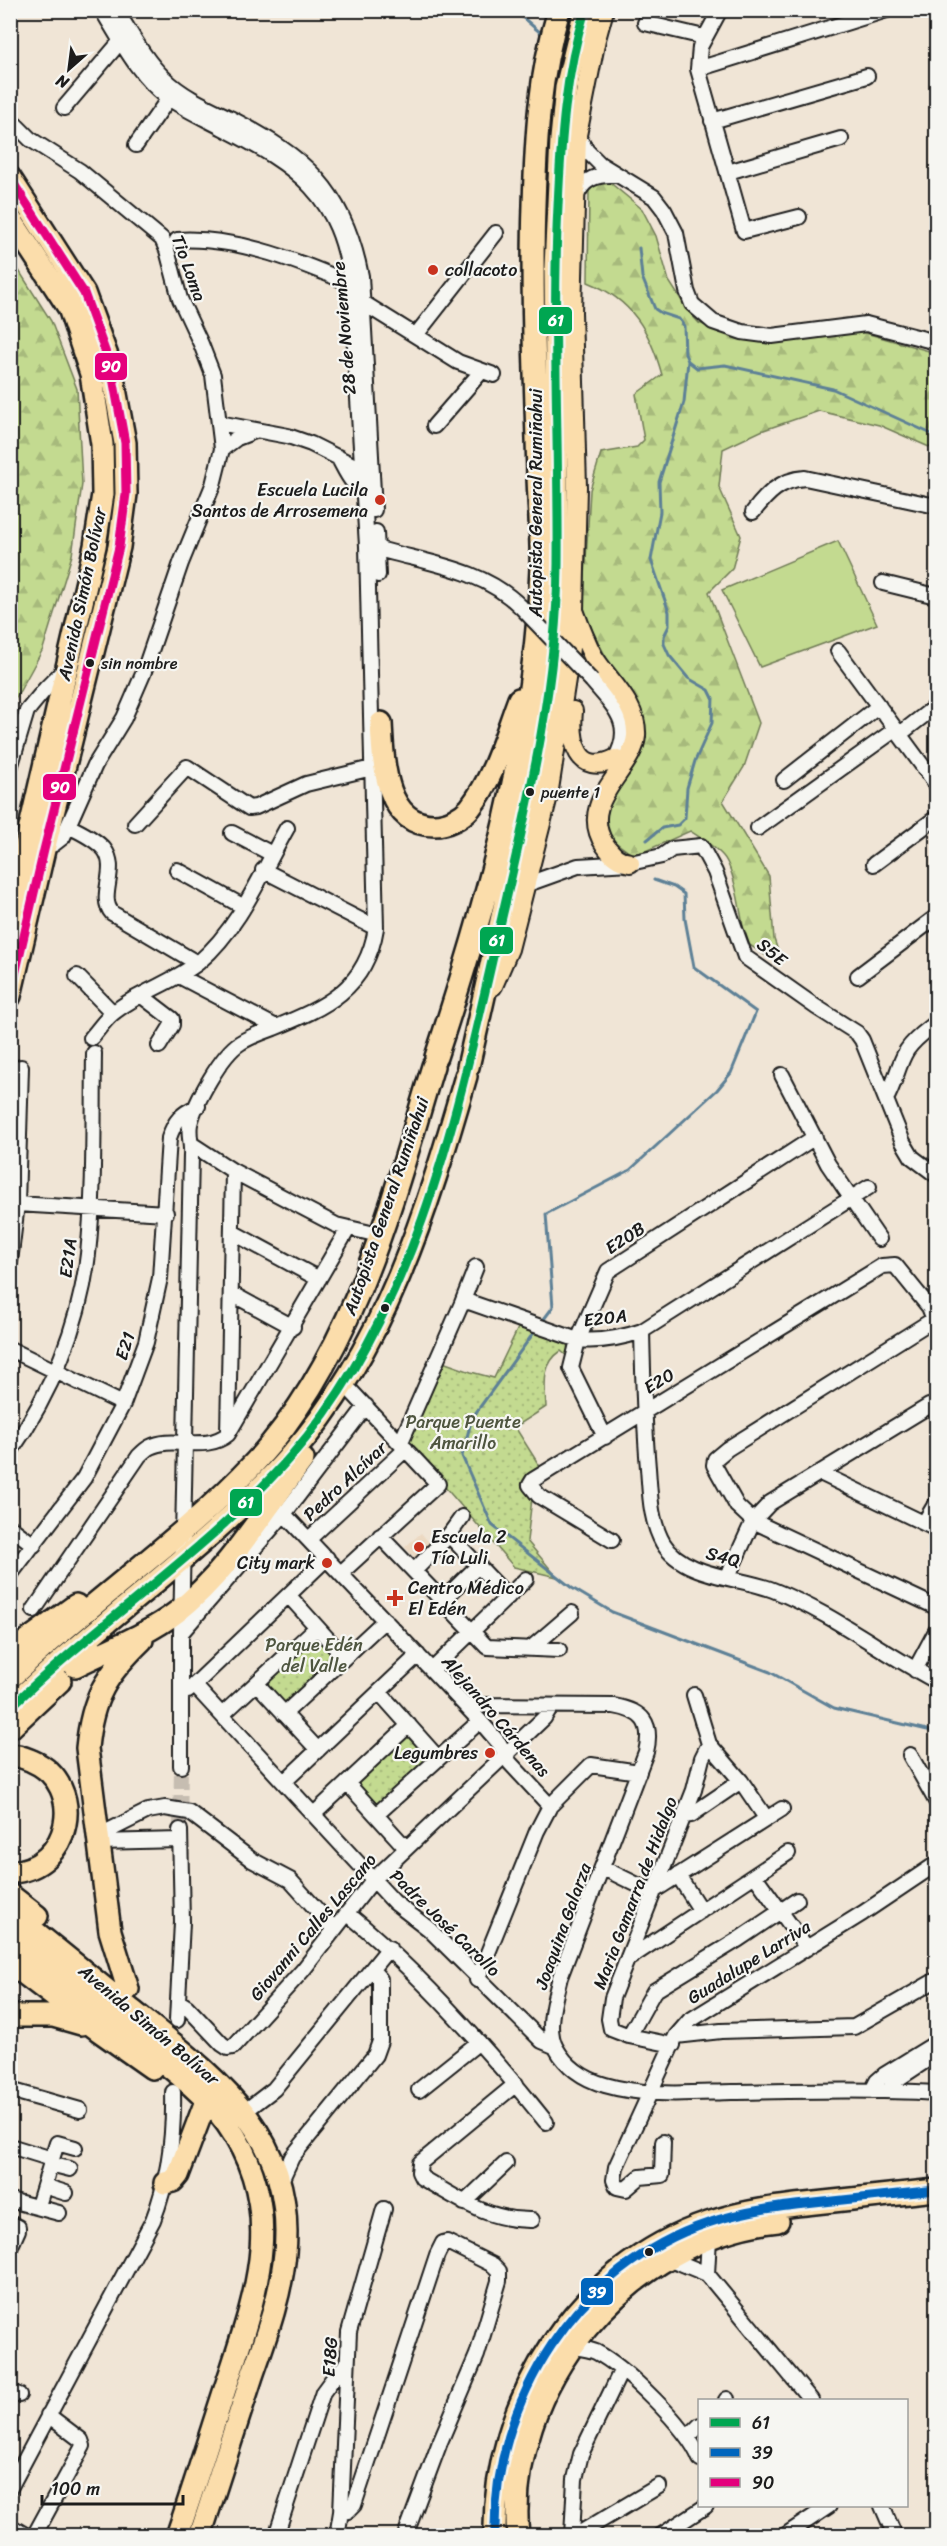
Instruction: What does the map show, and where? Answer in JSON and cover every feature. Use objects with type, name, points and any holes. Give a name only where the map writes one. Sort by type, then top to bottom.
[{"type":"highway","name":"Autopista General Rumiñahui","points":[[10,1678],[224,1494],[258,1460],[288,1422],[315,1382],[338,1340],[358,1296],[391,1199],[480,913],[518,762],[536,651],[541,566],[532,261],[536,132],[541,85],[559,10]]},
{"type":"highway","name":"Autopista General Rumiñahui","points":[[10,1708],[226,1520],[291,1455],[355,1366],[384,1309],[427,1208],[467,1071],[502,919],[536,766],[553,658],[558,569],[555,268],[560,151],[566,88],[585,10]]},
{"type":"highway","name":"Avenida Simón Bolívar","points":[[10,178],[84,293],[111,367],[124,443],[126,494],[119,547],[44,846],[10,996]]},
{"type":"highway","name":"Avenida Simón Bolívar","points":[[10,218],[69,308],[91,374],[102,444],[103,494],[95,546],[10,914]]},
{"type":"highway","points":[[381,723],[388,781],[392,796],[400,810],[411,819],[429,825],[450,823],[469,808],[485,785],[495,764],[536,651]]},
{"type":"highway","points":[[480,913],[502,919]]},
{"type":"highway","points":[[391,1199],[403,1189],[410,1189],[421,1197],[427,1208]]},
{"type":"highway","points":[[128,1989],[110,1931],[87,1748],[90,1719],[99,1692],[112,1672],[156,1627],[178,1611],[226,1561],[358,1399],[355,1366]]},
{"type":"highway","points":[[10,1653],[20,1641],[98,1590],[116,1586]]},
{"type":"highway","points":[[10,1728],[75,1666],[129,1605]]},
{"type":"highway","points":[[75,1666],[156,1627]]},
{"type":"highway","points":[[10,1755],[17,1755],[42,1766],[60,1786],[67,1812],[62,1838],[46,1859],[23,1872],[10,1872]]},
{"type":"highway","points":[[10,1895],[146,2005],[196,2061]]},
{"type":"highway","name":"Avenida Simón Bolívar","points":[[10,1912],[196,2061],[220,2083],[259,2133],[280,2183],[286,2229],[284,2262],[277,2301],[200,2535]]},
{"type":"highway","name":"Avenida Simón Bolívar","points":[[10,1938],[167,2065],[200,2096],[226,2122],[242,2147],[253,2172],[259,2194],[262,2221],[261,2260],[255,2298],[177,2535]]},
{"type":"highway","points":[[10,1963],[141,2062],[200,2096],[178,2175],[174,2181],[165,2183]]},
{"type":"highway","points":[[10,2016],[52,2016],[98,2030]]},
{"type":"highway","points":[[495,2535],[502,2465],[518,2405],[547,2352],[583,2304],[603,2284],[647,2251],[683,2232],[708,2223],[756,2210],[936,2190]]},
{"type":"highway","points":[[518,2535],[516,2510],[518,2481],[525,2448],[542,2397],[587,2327],[613,2299],[668,2258],[709,2238],[765,2222],[936,2204]]},
{"type":"main road","points":[[480,1015],[509,949],[554,771],[568,666],[574,610],[577,487],[572,312],[578,135],[596,39],[604,10]]},
{"type":"main road","points":[[574,610],[594,656],[628,705],[635,721],[635,742],[604,796],[597,819],[598,828],[607,847],[621,864]]},
{"type":"main road","points":[[568,666],[576,684],[571,733],[575,748],[586,761],[596,765],[615,759]]},
{"type":"main road","points":[[615,759],[598,789],[588,819],[594,842],[604,859],[621,864]]},
{"type":"street","points":[[102,10],[125,36],[142,72],[169,98],[276,157],[315,189],[325,202],[341,237],[357,293]]},
{"type":"street","name":"28 de Noviembre","points":[[116,10],[125,36],[171,84],[195,100],[278,144],[292,154],[332,196],[349,231],[357,256],[357,293],[381,723],[372,750]]},
{"type":"street","points":[[720,10],[704,36],[700,47],[698,69],[745,232],[799,217]]},
{"type":"street","points":[[698,69],[887,10]]},
{"type":"street","points":[[645,23],[704,36]]},
{"type":"street","points":[[64,108],[125,36]]},
{"type":"street","points":[[712,122],[867,76]]},
{"type":"street","points":[[136,145],[169,98]]},
{"type":"street","name":"Tio Loma","points":[[10,119],[30,139],[80,171],[162,238],[180,299],[213,375],[222,449]]},
{"type":"street","points":[[578,135],[587,151],[600,164],[654,198],[664,210],[676,233],[690,297],[701,314],[712,322],[742,332],[772,336],[866,324],[936,342]]},
{"type":"street","points":[[728,172],[841,139]]},
{"type":"street","points":[[575,202],[579,189],[589,179],[601,174],[615,175]]},
{"type":"street","points":[[416,335],[496,233]]},
{"type":"street","points":[[177,240],[226,243],[286,258],[357,293],[441,352],[487,374],[434,426]]},
{"type":"street","points":[[219,423],[288,436],[311,444],[367,473]]},
{"type":"street","points":[[44,846],[54,844],[63,837],[95,765],[124,718],[143,674],[181,563],[213,485],[222,449],[237,438],[255,431]]},
{"type":"street","points":[[338,457],[354,485],[368,492]]},
{"type":"street","points":[[753,512],[767,493],[779,484],[792,479],[805,478],[936,506]]},
{"type":"street","points":[[378,1235],[336,1225],[233,1171],[193,1145],[190,1138],[190,1124],[198,1106],[217,1067],[233,1049],[251,1037],[323,1006],[349,988],[365,965],[376,928],[372,768],[372,547],[465,572],[493,583],[521,607],[592,681],[621,719],[623,740],[615,759]]},
{"type":"street","points":[[883,583],[936,596]]},
{"type":"street","points":[[838,651],[936,784]]},
{"type":"street","points":[[10,768],[27,711],[67,667]]},
{"type":"street","points":[[784,780],[879,706]]},
{"type":"street","points":[[758,828],[936,706]]},
{"type":"street","points":[[135,824],[187,767],[249,808],[256,807],[306,783],[372,768]]},
{"type":"street","points":[[874,864],[936,818]]},
{"type":"street","points":[[68,826],[96,842],[110,857],[107,907],[112,913],[196,963]]},
{"type":"street","points":[[91,1038],[113,1013],[179,976],[220,940],[244,907],[287,828]]},
{"type":"street","points":[[232,833],[272,854]]},
{"type":"street","name":"S5E","points":[[525,885],[578,866],[621,864],[662,856],[672,849],[701,846],[715,873],[745,957],[857,1034],[862,1040],[903,1142],[912,1157],[936,1175]]},
{"type":"street","points":[[177,870],[244,907]]},
{"type":"street","points":[[263,870],[376,928]]},
{"type":"street","points":[[858,976],[936,917]]},
{"type":"street","points":[[77,976],[113,1013]]},
{"type":"street","points":[[179,976],[276,1027]]},
{"type":"street","points":[[142,996],[172,1019],[172,1025],[159,1046]]},
{"type":"street","points":[[886,1099],[906,1052],[916,1038],[936,1023]]},
{"type":"street","name":"E21A","points":[[10,1452],[24,1433],[56,1371],[79,1299],[87,1256],[91,1209],[94,1053]]},
{"type":"street","points":[[10,1262],[17,1204],[21,1067]]},
{"type":"street","points":[[782,1075],[828,1164],[879,1239]]},
{"type":"street","name":"E21","points":[[10,1575],[84,1478],[123,1404],[146,1342],[160,1278],[170,1137],[174,1123],[182,1113],[198,1106]]},
{"type":"street","name":"E20B","points":[[605,1437],[571,1368],[577,1340],[608,1270],[815,1137]]},
{"type":"street","points":[[181,1766],[181,1633],[193,1145]]},
{"type":"street","points":[[228,1434],[233,1171]]},
{"type":"street","name":"E20A","points":[[462,1303],[469,1302],[577,1340],[611,1339],[642,1331],[869,1187]]},
{"type":"street","points":[[17,1204],[166,1213]]},
{"type":"street","points":[[34,1610],[139,1456],[149,1447],[162,1443],[214,1442],[228,1434],[293,1327],[348,1229]]},
{"type":"street","points":[[232,1232],[319,1279]]},
{"type":"street","name":"E20","points":[[612,1540],[539,1496],[530,1485],[538,1476],[882,1266],[895,1265],[929,1307],[933,1317],[927,1325],[715,1459],[716,1471],[737,1506],[753,1521]]},
{"type":"street","points":[[403,1445],[476,1267]]},
{"type":"street","points":[[232,1294],[293,1327]]},
{"type":"street","name":"S4Q","points":[[642,1331],[643,1412],[652,1513],[664,1545],[679,1559],[698,1570],[728,1576],[773,1590],[836,1620],[936,1681]]},
{"type":"street","points":[[10,1350],[123,1404]]},
{"type":"street","points":[[181,1633],[284,1514],[358,1399],[438,1484],[341,1572]]},
{"type":"street","points":[[728,1576],[753,1521],[770,1503],[933,1408]]},
{"type":"street","name":"Pedro Alcívar","points":[[309,1539],[403,1445]]},
{"type":"street","points":[[820,1473],[930,1526],[936,1503]]},
{"type":"street","name":"Alejandro Cárdenas","points":[[284,1514],[480,1721],[506,1754],[510,1763],[550,1806],[537,1831],[477,1980]]},
{"type":"street","points":[[414,1571],[449,1535],[462,1517]]},
{"type":"street","points":[[753,1521],[936,1607]]},
{"type":"street","points":[[10,1527],[34,1545]]},
{"type":"street","points":[[449,1535],[508,1597]]},
{"type":"street","points":[[380,1536],[486,1647],[559,1650]]},
{"type":"street","points":[[182,1696],[327,1558]]},
{"type":"street","points":[[442,1601],[479,1565]]},
{"type":"street","points":[[432,1670],[526,1579]]},
{"type":"street","points":[[289,1596],[344,1657]]},
{"type":"street","points":[[530,1649],[572,1613]]},
{"type":"street","points":[[284,1714],[385,1620]]},
{"type":"street","points":[[223,1714],[317,1627]]},
{"type":"street","points":[[915,1670],[936,1631]]},
{"type":"street","points":[[284,1782],[418,1655]]},
{"type":"street","points":[[257,1684],[318,1750]]},
{"type":"street","name":"Padre José Carollo","points":[[195,1686],[394,1902],[429,1929],[477,1980],[542,2042],[554,2046]]},
{"type":"street","points":[[379,1692],[438,1758]]},
{"type":"street","points":[[694,1695],[709,1744],[741,1781],[765,1818]]},
{"type":"street","name":"Joaquina Galarza","points":[[465,1705],[614,1706],[640,1716],[647,1725],[649,1737],[639,1772],[560,1977],[553,2012],[554,2046]]},
{"type":"street","name":"Giovanni Calles Lascano","points":[[179,2002],[187,2007],[222,2044],[228,2048],[233,2047],[280,1996],[373,1880],[544,1718],[551,1706]]},
{"type":"street","points":[[376,1815],[480,1721]]},
{"type":"street","points":[[314,1814],[409,1725]]},
{"type":"street","name":"Maria Gamarra de Hidalgo","points":[[629,2036],[609,2027],[612,1998],[694,1790],[702,1758],[709,1744]]},
{"type":"street","points":[[910,1755],[936,1801]]},
{"type":"street","points":[[550,1806],[590,1766],[639,1772]]},
{"type":"street","points":[[683,1816],[691,1815],[741,1781]]},
{"type":"street","points":[[347,1783],[406,1848]]},
{"type":"street","points":[[98,1839],[148,1811],[165,1808],[189,1812],[252,1860],[290,1880],[334,1929]]},
{"type":"street","points":[[603,1868],[652,1892],[782,1809]]},
{"type":"street","points":[[98,1839],[180,1835],[182,1922],[177,2020]]},
{"type":"street","points":[[628,1959],[788,1853]]},
{"type":"street","name":"Guadalupe Larriva","points":[[663,2142],[662,2175],[640,2177],[626,2189],[620,2190],[615,2184],[616,2168],[675,2040],[689,2021],[936,1864]]},
{"type":"street","points":[[678,1875],[701,1911]]},
{"type":"street","points":[[755,1876],[807,1948]]},
{"type":"street","points":[[797,1899],[739,1939],[654,1991],[629,2036],[675,2040],[721,2031],[854,2028],[936,1980]]},
{"type":"street","points":[[347,1913],[389,1948],[479,2042],[546,2122]]},
{"type":"street","points":[[244,2112],[274,2089],[389,1948]]},
{"type":"street","points":[[280,2183],[292,2157],[368,2064],[378,2048],[380,1979],[372,1970]]},
{"type":"street","points":[[419,2090],[479,2042]]},
{"type":"street","points":[[872,2091],[877,2081],[884,2075],[936,2043]]},
{"type":"street","points":[[554,2046],[571,2068],[586,2078],[623,2089],[652,2092],[889,2090],[936,2093]]},
{"type":"street","points":[[889,2090],[896,2080],[936,2054]]},
{"type":"street","points":[[516,2084],[420,2163],[418,2168],[422,2178],[464,2203],[501,2219],[532,2220]]},
{"type":"street","points":[[10,2090],[80,2110]]},
{"type":"street","points":[[10,2488],[153,2220],[165,2183],[171,2149],[173,2092]]},
{"type":"street","points":[[38,2206],[57,2143],[75,2148]]},
{"type":"street","points":[[10,2146],[70,2169]]},
{"type":"street","points":[[464,2203],[506,2163]]},
{"type":"street","points":[[44,2186],[66,2193]]},
{"type":"street","points":[[10,2200],[59,2213]]},
{"type":"street","name":"E18G","points":[[338,2535],[349,2332],[384,2209]]},
{"type":"street","points":[[10,2223],[18,2227],[10,2248]]},
{"type":"street","points":[[707,2274],[709,2238]]},
{"type":"street","points":[[341,2512],[348,2511],[354,2505],[436,2255],[443,2243],[447,2242],[493,2265],[499,2271],[499,2281],[477,2355],[440,2442],[405,2535]]},
{"type":"street","points":[[668,2258],[707,2274],[810,2399]]},
{"type":"street","points":[[587,2327],[595,2352]]},
{"type":"street","points":[[573,2347],[595,2352],[643,2389],[688,2437],[698,2457]]},
{"type":"street","points":[[276,2535],[323,2392],[328,2383],[346,2365]]},
{"type":"street","points":[[574,2535],[575,2478],[581,2454],[621,2371]]},
{"type":"street","points":[[34,2535],[83,2446],[81,2440],[48,2415]]},
{"type":"street","points":[[688,2437],[698,2426]]},
{"type":"street","points":[[574,2535],[659,2486]]},
{"type":"street","points":[[660,2535],[703,2507]]},
{"type":"street","points":[[784,2535],[826,2507]]},
{"type":"street","points":[[883,2507],[895,2535]]},
{"type":"street","points":[[10,2526],[27,2535]]},
{"type":"shaded area","name":"Escuela 2 Tía Luli","points":[[421,1533],[433,1547],[418,1561],[405,1547]]},
{"type":"green space","points":[[596,181],[608,181],[642,209],[656,236],[669,281],[699,323],[736,337],[766,343],[862,332],[936,353],[936,450],[879,425],[819,411],[761,431],[723,449],[719,487],[741,536],[732,569],[709,592],[759,723],[744,767],[723,801],[769,876],[774,939],[778,951],[768,957],[745,942],[738,897],[731,872],[723,856],[712,846],[690,831],[641,853],[630,853],[610,838],[606,813],[616,784],[646,738],[638,714],[583,612],[590,490],[601,453],[637,447],[644,440],[636,394],[662,375],[652,344],[637,319],[616,298],[588,282],[589,189]]},
{"type":"green space","points":[[11,258],[51,321],[77,389],[82,484],[72,555],[43,649],[11,707]]},
{"type":"green space","points":[[838,541],[877,624],[760,667],[722,590]]},
{"type":"green space","name":"Parque Puente Amarillo","points":[[519,1326],[575,1342],[569,1358],[561,1351],[550,1362],[546,1376],[546,1407],[515,1427],[539,1465],[533,1490],[527,1541],[557,1577],[514,1567],[444,1486],[401,1442],[437,1360],[494,1378]]},
{"type":"green space","name":"Parque Edén del Valle","points":[[315,1628],[340,1657],[282,1710],[260,1684]]},
{"type":"green space","points":[[404,1733],[433,1763],[384,1810],[351,1782]]},
{"type":"waterway","points":[[514,10],[542,34]]},
{"type":"waterway","points":[[639,248],[642,277],[655,309],[679,319],[684,326],[685,354],[688,361],[684,402],[659,482],[660,512],[651,560],[669,612],[669,626],[664,636],[664,644],[669,655],[688,678],[709,690],[713,698],[712,723],[695,761],[687,788],[685,818],[678,825],[662,828],[647,840]]},
{"type":"waterway","points":[[688,361],[697,368],[725,365],[833,389],[936,436]]},
{"type":"waterway","points":[[541,1323],[553,1307],[546,1214],[630,1170],[717,1090],[731,1073],[756,1012],[694,967],[685,919],[684,894],[674,887],[654,880]]},
{"type":"waterway","points":[[535,1331],[472,1418],[462,1456],[492,1525],[572,1588],[612,1612],[770,1672],[834,1708],[936,1732]]},
{"type":"tunnel","points":[[180,1830],[181,1766]]},
{"type":"transit line","name":"61","points":[[10,1708],[80,1645],[225,1523],[291,1456],[335,1398],[372,1335],[403,1269],[429,1201],[469,1059],[522,830],[540,742],[553,653],[558,564],[556,251],[559,181],[568,83],[585,10]]},
{"type":"transit line","name":"90","points":[[10,178],[84,293],[111,367],[125,443],[126,494],[119,547],[10,996]]},
{"type":"transit line","name":"39","points":[[495,2536],[498,2486],[509,2436],[527,2389],[552,2345],[583,2305],[619,2271],[661,2243],[708,2223],[737,2215],[794,2205],[936,2190]]},
{"type":"place","name":"collacoto","points":[[433,270]]},
{"type":"place","name":"Escuela Lucila Santos de Arrosemena","points":[[380,500]]},
{"type":"place","name":"sin nombre","points":[[90,663]]},
{"type":"place","name":"puente 1","points":[[530,792]]},
{"type":"place","name":"Escuela 2 Tía Luli","points":[[419,1547]]},
{"type":"place","name":"City mark","points":[[327,1563]]},
{"type":"place","name":"Centro Médico El Edén","points":[[395,1598]]},
{"type":"place","name":"Legumbres","points":[[490,1753]]}]
